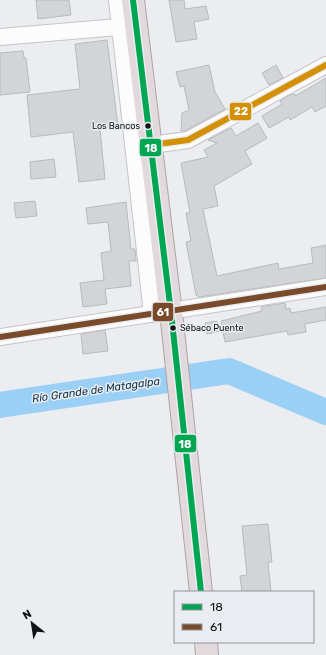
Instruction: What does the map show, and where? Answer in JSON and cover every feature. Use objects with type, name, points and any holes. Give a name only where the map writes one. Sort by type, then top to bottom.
[{"type":"highway","points":[[134,0],[128,27],[151,145],[165,318],[186,448],[201,591]]},
{"type":"highway","points":[[206,643],[207,655]]},
{"type":"street","points":[[117,0],[128,27],[165,318]]},
{"type":"street","points":[[0,37],[128,27]]},
{"type":"street","points":[[151,145],[188,140],[326,65]]},
{"type":"street","points":[[0,337],[165,318],[326,287]]},
{"type":"building","points":[[36,0],[69,0],[71,15],[38,19]]},
{"type":"building","points":[[169,0],[184,0],[185,9],[206,6],[209,19],[194,22],[197,39],[176,42]]},
{"type":"building","points":[[107,40],[118,126],[100,129],[105,179],[79,182],[73,132],[31,137],[27,95],[80,89],[75,44]]},
{"type":"building","points":[[23,51],[24,58],[26,58],[30,92],[0,95],[0,53]]},
{"type":"building","points":[[209,65],[215,92],[225,109],[185,131],[181,131],[182,113],[189,110],[184,86],[180,87],[176,72]]},
{"type":"building","points":[[276,65],[283,78],[269,85],[262,73]]},
{"type":"building","points":[[326,78],[326,106],[315,112],[312,107],[290,120],[289,117],[269,128],[262,116],[282,104],[280,101],[292,94],[297,95]]},
{"type":"building","points":[[258,123],[267,138],[245,151],[252,164],[214,186],[218,206],[203,209],[217,276],[278,263],[279,269],[313,263],[311,248],[326,245],[326,278],[199,297],[196,295],[186,242],[191,241],[186,213],[190,213],[181,163],[208,157],[204,150],[217,143],[208,140],[231,128],[236,136]]},
{"type":"building","points":[[54,159],[56,177],[31,179],[30,162]]},
{"type":"building","points":[[35,201],[37,216],[16,218],[14,203]]},
{"type":"building","points":[[126,202],[131,249],[135,249],[136,261],[129,261],[131,286],[105,289],[107,304],[83,307],[80,283],[104,280],[101,253],[111,251],[108,222],[88,224],[86,208]]},
{"type":"building","points":[[285,303],[286,309],[290,308],[291,313],[326,307],[326,320],[305,324],[306,332],[288,335],[287,331],[225,342],[221,321],[262,311],[261,307]]},
{"type":"building","points":[[217,321],[219,331],[207,334],[205,323]]},
{"type":"building","points":[[105,330],[108,351],[83,354],[81,334]]},
{"type":"building","points":[[268,524],[272,562],[268,562],[271,591],[242,591],[240,576],[247,575],[242,526]]},
{"type":"waterway","name":"Río Grande de Matagalpa","points":[[0,405],[229,371],[326,412]]},
{"type":"transit line","name":"18","points":[[133,0],[172,321],[201,591]]},
{"type":"transit line","name":"22","points":[[151,145],[188,140],[326,65]]},
{"type":"transit line","name":"61","points":[[0,337],[326,287]]},
{"type":"place","name":"Los Bancos","points":[[148,126]]},
{"type":"place","name":"Sébaco Puente","points":[[173,328]]}]
